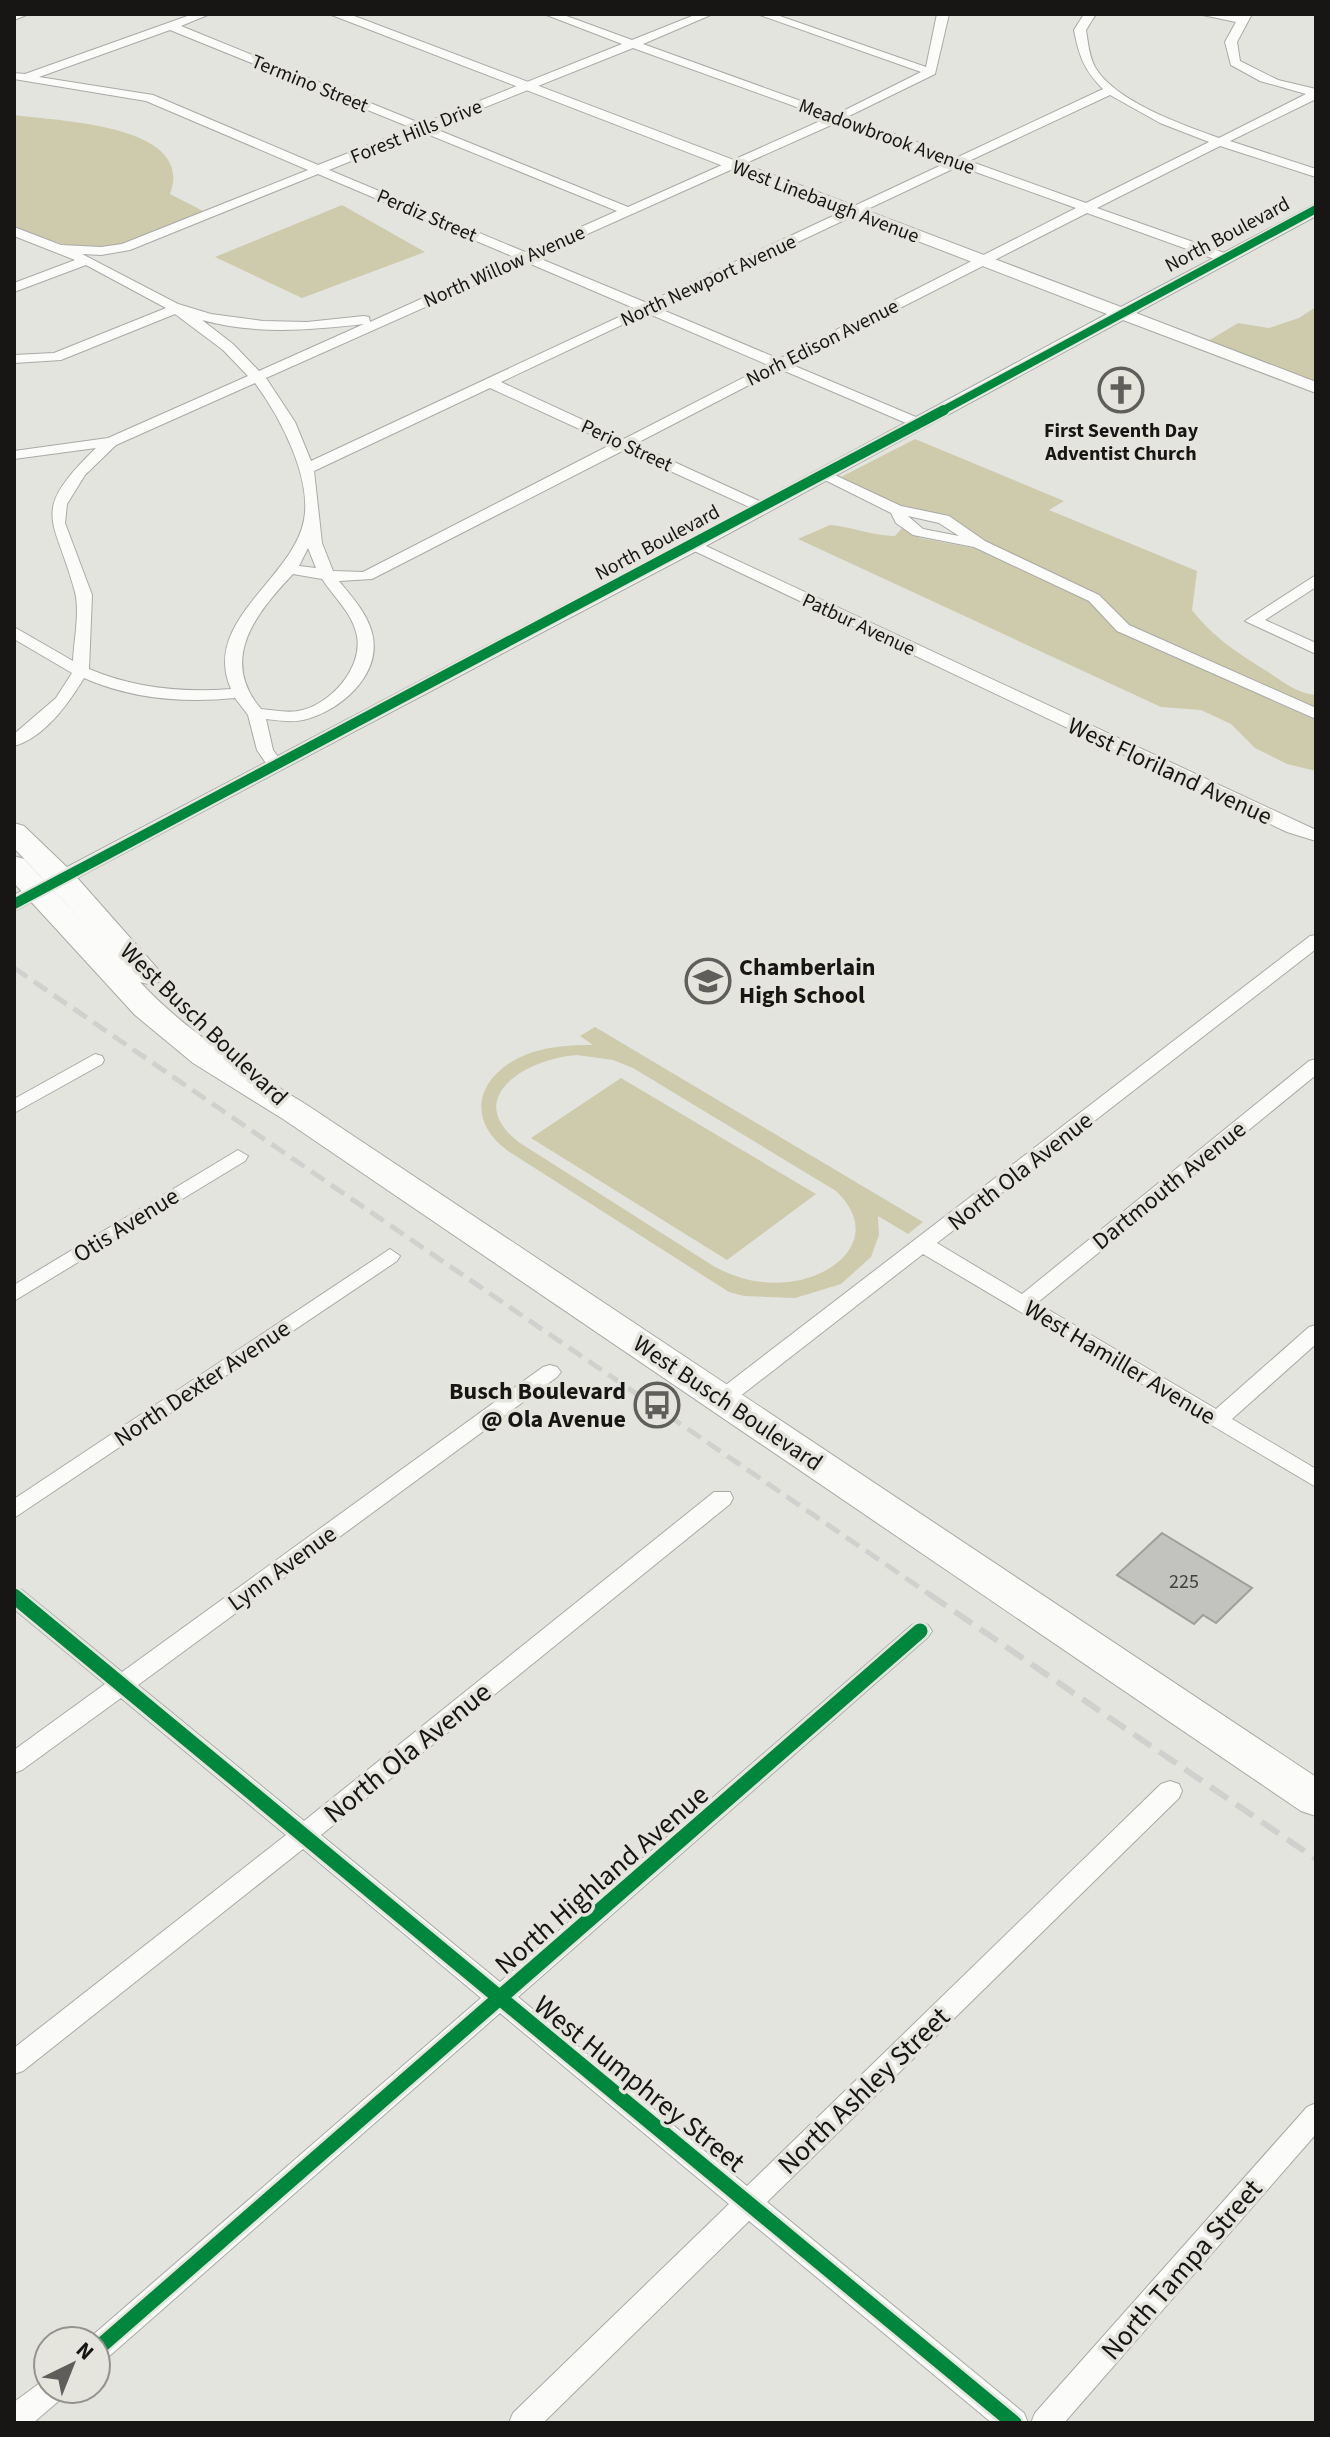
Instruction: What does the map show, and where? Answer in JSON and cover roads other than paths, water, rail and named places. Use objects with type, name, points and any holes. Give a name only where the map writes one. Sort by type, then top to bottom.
[{"type":"main road","name":"West Busch Boulevard","points":[[14,832],[38,891]]},
{"type":"main road","name":"West Busch Boulevard","points":[[14,865],[146,1008],[204,1056],[295,1112],[1316,1799]]},
{"type":"main road","name":"West Busch Boulevard","points":[[1161,1694],[1316,1781]]},
{"type":"street","points":[[14,17],[23,14]]},
{"type":"street","points":[[20,77],[204,14]]},
{"type":"street","name":"West Linebaugh Avenue","points":[[336,14],[1316,388]]},
{"type":"street","name":"Meadowbrook Avenue","points":[[550,14],[1225,258]]},
{"type":"street","name":"Forest Hills Drive","points":[[59,249],[101,251],[125,247],[707,14]]},
{"type":"street","points":[[763,14],[931,72],[943,14]]},
{"type":"street","points":[[1090,14],[1080,30],[1086,56],[1090,69],[1110,90],[1146,112],[1316,173]]},
{"type":"street","points":[[1204,14],[1243,17],[1231,42],[1235,63],[1277,84],[1316,93]]},
{"type":"street","name":"Termino Street","points":[[171,26],[627,211]]},
{"type":"street","name":"North Willow Avenue","points":[[14,455],[111,442],[733,165],[931,72]]},
{"type":"street","name":"Perdiz Street","points":[[20,77],[149,98],[918,423]]},
{"type":"street","name":"North Newport Avenue","points":[[306,469],[1110,90]]},
{"type":"street","name":"Norh Edison Avenue","points":[[327,572],[352,579],[367,576],[982,260],[1316,93]]},
{"type":"street","name":"North Boulevard","points":[[38,891],[763,508],[1316,209]]},
{"type":"street","points":[[14,231],[114,273],[199,322],[256,376],[292,435],[306,469],[318,558],[363,622],[364,651],[359,674],[327,706],[299,716],[256,714]]},
{"type":"street","points":[[114,273],[114,263],[125,247]]},
{"type":"street","points":[[14,288],[85,261]]},
{"type":"street","points":[[14,359],[56,357],[178,308],[209,318],[263,325],[342,324],[396,315]]},
{"type":"street","name":"Perio Street","points":[[491,383],[763,508]]},
{"type":"street","points":[[14,741],[62,701],[81,671],[84,595],[58,523],[60,504],[79,473],[111,442]]},
{"type":"street","points":[[824,474],[897,510],[900,519],[923,534],[980,544],[1094,598],[1123,628],[1316,714]]},
{"type":"street","points":[[276,765],[265,750],[256,714],[234,679],[233,663],[240,631],[269,588],[289,569],[312,519]]},
{"type":"street","name":"Patbur Avenue","points":[[693,545],[1025,703]]},
{"type":"street","points":[[289,569],[327,572]]},
{"type":"street","points":[[1316,580],[1253,621],[1316,649]]},
{"type":"street","points":[[14,632],[81,671],[155,691],[195,696],[240,693]]},
{"type":"street","name":"West Floriland Avenue","points":[[1025,703],[1316,836]]},
{"type":"street","points":[[327,706],[343,730]]},
{"type":"street","name":"North Ola Avenue","points":[[722,1399],[1316,940]]},
{"type":"street","points":[[14,1107],[95,1060]]},
{"type":"street","name":"Dartmouth Avenue","points":[[1023,1304],[1316,1065]]},
{"type":"street","name":"Otis Avenue","points":[[14,1294],[238,1156]]},
{"type":"street","name":"West Hamiller Avenue","points":[[924,1245],[1316,1479]]},
{"type":"street","name":"North Dexter Avenue","points":[[14,1510],[390,1256]]},
{"type":"street","points":[[1217,1420],[1316,1332]]},
{"type":"street","name":"Lynn Avenue","points":[[14,1763],[550,1372]]},
{"type":"street","name":"North Ola Avenue","points":[[14,2063],[305,1834],[722,1498]]},
{"type":"street","name":"West Humphrey Street","points":[[14,1596],[1014,2423]]},
{"type":"street","name":"North Highland Avenue","points":[[112,2336],[920,1631]]},
{"type":"street","name":"North Ashley Street","points":[[523,2423],[1170,1791]]},
{"type":"street","name":"North Tampa Street","points":[[1045,2423],[1316,2115]]},
{"type":"street","points":[[14,2421],[32,2405]]},
{"type":"railway","points":[[14,968],[932,1596]]},
{"type":"railway","points":[[929,1594],[1316,1859]]},
{"type":"place","name":"First Seventh Day Adventist Church","points":[[1121,390]]},
{"type":"place","name":"Chamberlain High School","points":[[708,981]]},
{"type":"place","name":"Busch Boulevard @ Ola Avenue","points":[[657,1405]]}]
